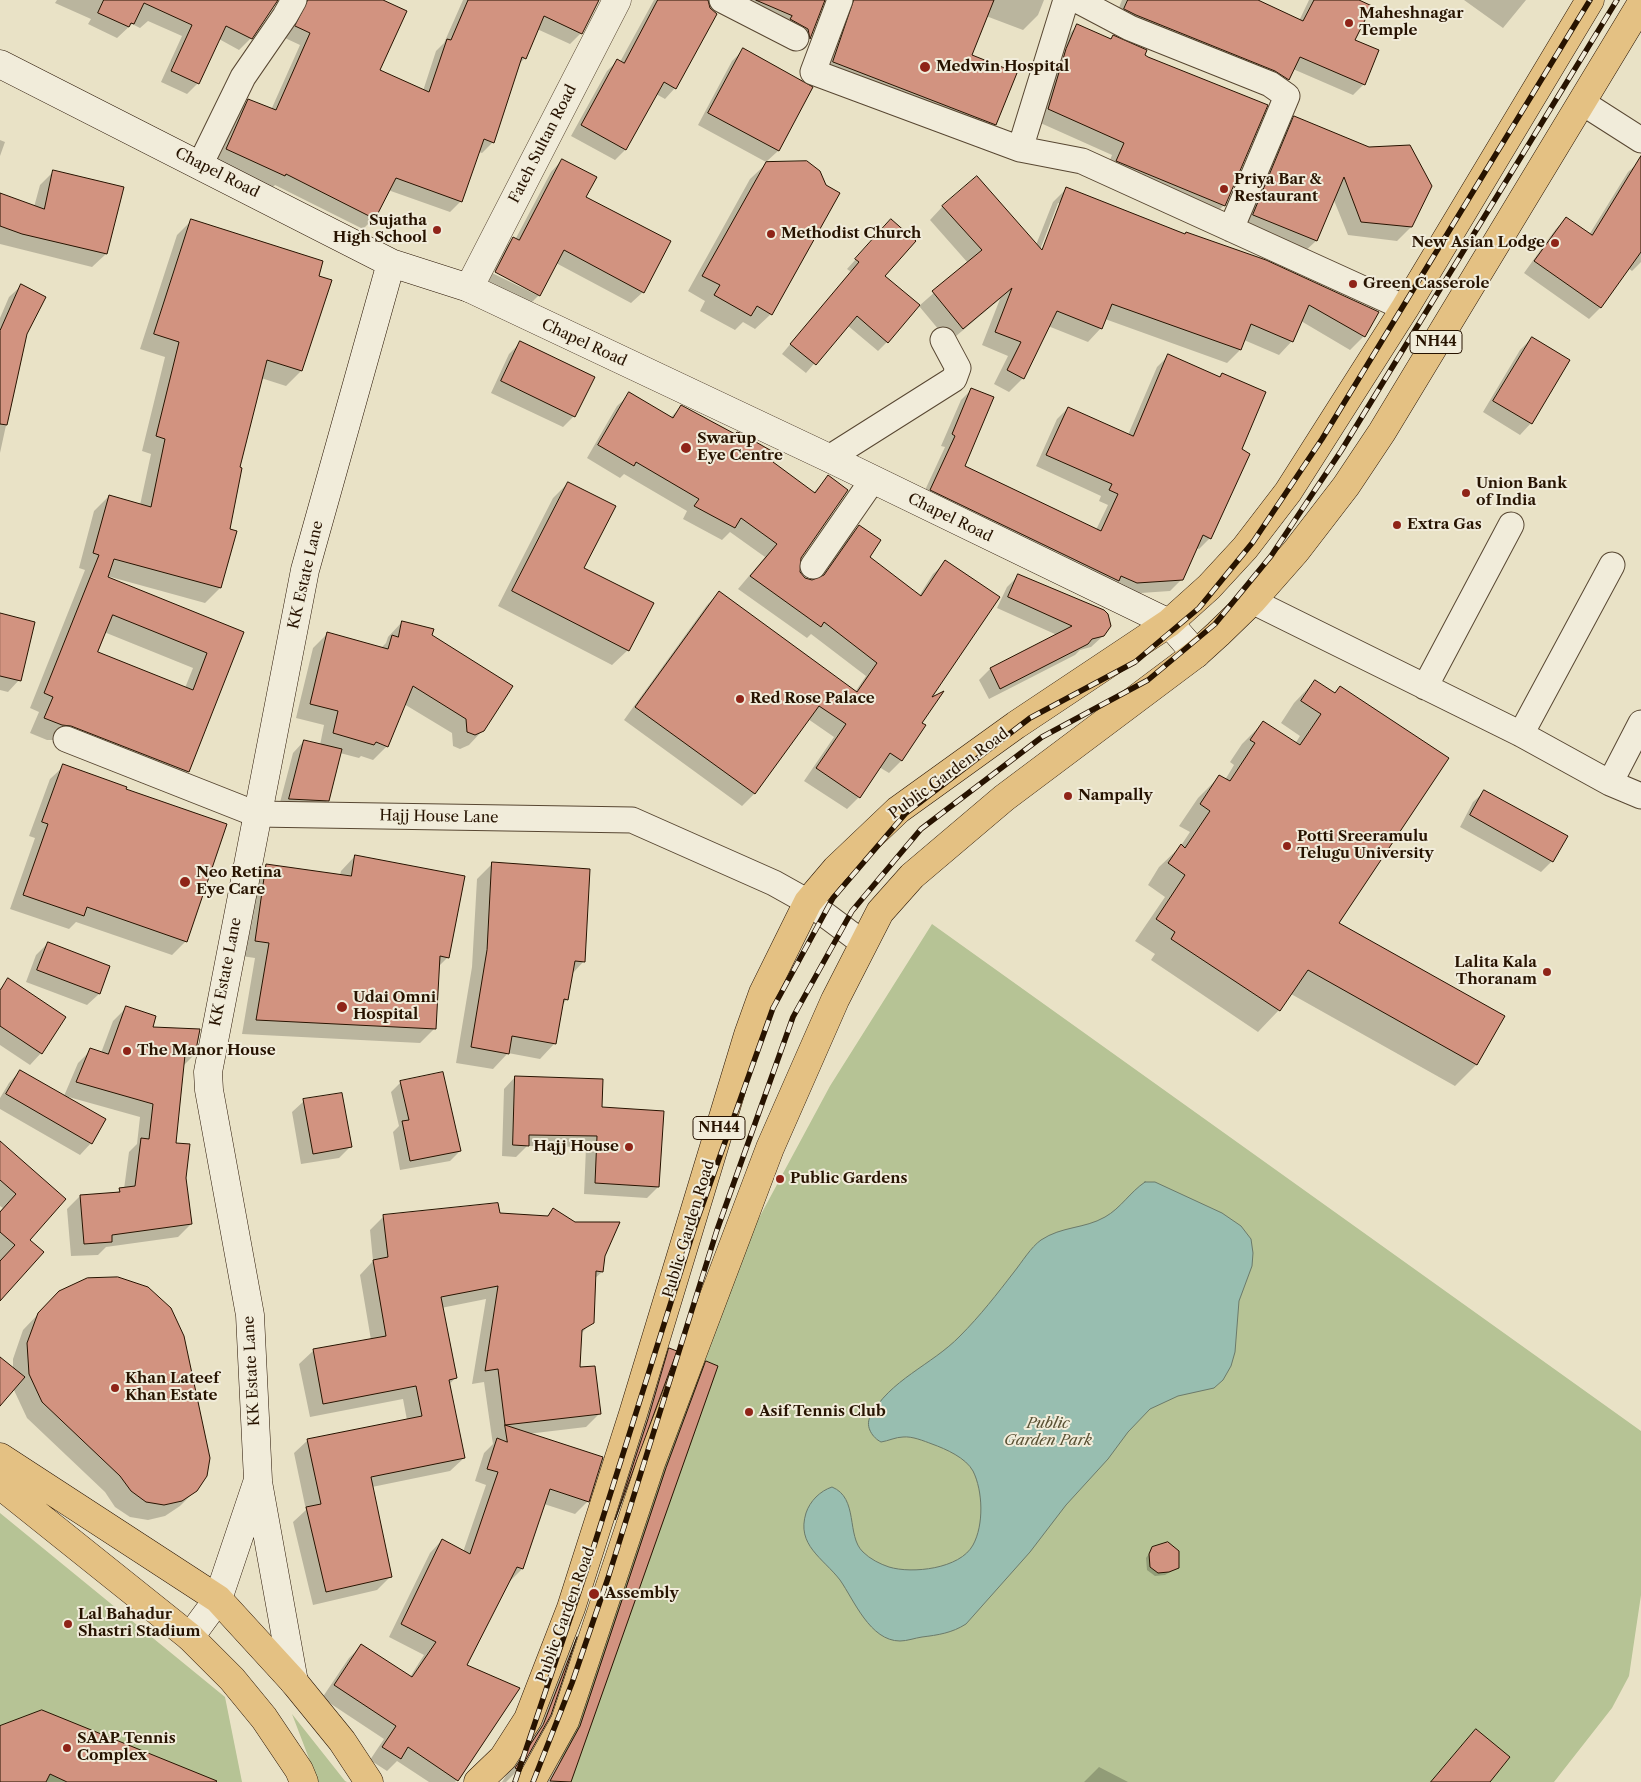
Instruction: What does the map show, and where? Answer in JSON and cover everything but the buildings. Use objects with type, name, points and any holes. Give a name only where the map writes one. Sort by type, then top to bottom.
[{"type":"main road","name":"Fateh Sultan Road","points":[[469,288],[617,0]]},
{"type":"main road","name":"NH44","points":[[1169,622],[1209,587],[1245,548],[1288,492],[1405,308],[1590,0]]},
{"type":"main road","name":"NH44","points":[[532,1782],[564,1721],[651,1463],[770,1148],[835,1000],[880,912],[912,876],[1004,798],[1196,654],[1252,601],[1296,551],[1346,486],[1382,432],[1504,227],[1582,103],[1641,4]]},
{"type":"main road","name":"Chapel Road","points":[[0,64],[391,263],[469,288],[829,458],[1169,622]]},
{"type":"main road","name":"KK Estate Lane","points":[[190,1637],[218,1599],[258,1480],[250,1315],[210,1100],[208,1072],[256,814],[305,570],[391,263]]},
{"type":"main road","points":[[1169,622],[1196,654]]},
{"type":"main road","name":"Public Garden Road","points":[[478,1782],[503,1758],[528,1719],[571,1608],[633,1414],[748,1035],[763,994],[808,902],[836,869],[898,810],[1016,725],[1169,622]]},
{"type":"main road","points":[[0,1457],[218,1599],[294,1682],[342,1741],[369,1782]]},
{"type":"main road","points":[[258,1480],[294,1682]]},
{"type":"main road","points":[[0,1485],[190,1637],[232,1680],[264,1718],[299,1770],[304,1782]]},
{"type":"street","points":[[200,165],[243,77],[286,16],[294,0]]},
{"type":"street","points":[[722,0],[796,38]]},
{"type":"street","points":[[840,0],[813,72],[1020,149],[1082,161],[1405,308]]},
{"type":"street","points":[[1020,149],[1066,0]]},
{"type":"street","points":[[1077,0],[1130,28],[1270,84],[1287,96],[1231,230]]},
{"type":"street","points":[[1582,103],[1641,140]]},
{"type":"street","points":[[829,458],[954,379],[958,368],[943,340]]},
{"type":"street","points":[[813,566],[872,480]]},
{"type":"street","points":[[1425,688],[1510,525]]},
{"type":"street","points":[[1521,734],[1612,565]]},
{"type":"street","points":[[1252,601],[1521,734],[1610,783],[1641,796]]},
{"type":"street","points":[[1610,783],[1641,723]]},
{"type":"street","name":"Hajj House Lane","points":[[66,739],[256,814],[632,820],[774,883],[808,902],[863,943]]},
{"type":"green space","name":"Public Garden Park","points":[[932,924],[1641,1431],[1641,1595],[1629,1676],[1612,1708],[1554,1782],[553,1782],[638,1534],[745,1244],[830,1086]]},
{"type":"green space","name":"Lal Bahadur Shastri Stadium","points":[[0,1513],[225,1697],[242,1782],[0,1782]]},
{"type":"green space","points":[[292,1714],[345,1781],[347,1782],[318,1782]]},
{"type":"shaded area","points":[[1145,1182],[1155,1182],[1222,1213],[1241,1226],[1251,1239],[1252,1266],[1239,1301],[1235,1352],[1231,1366],[1223,1380],[1214,1388],[1178,1396],[1150,1409],[1066,1505],[1030,1552],[966,1624],[945,1633],[903,1641],[889,1639],[880,1634],[864,1618],[840,1580],[819,1558],[808,1542],[804,1524],[810,1504],[820,1494],[832,1487],[840,1492],[849,1508],[858,1545],[869,1557],[889,1567],[910,1570],[935,1568],[958,1560],[967,1553],[977,1537],[981,1508],[979,1488],[970,1466],[949,1451],[918,1439],[900,1437],[881,1442],[875,1438],[869,1428],[870,1417],[888,1393],[937,1356],[967,1328],[988,1305],[1037,1243],[1049,1235],[1089,1224],[1105,1217]]},
{"type":"railway","points":[[515,1782],[586,1571],[696,1223],[773,1008],[833,898],[906,813],[1030,718],[1135,662],[1199,608],[1253,542],[1322,439],[1590,0]]},
{"type":"railway","points":[[533,1782],[572,1683],[608,1578],[717,1230],[793,1017],[852,911],[921,829],[1042,737],[1148,680],[1215,624],[1271,556],[1341,451],[1617,0]]},
{"type":"place","name":"Maheshnagar Temple","points":[[1349,23]]},
{"type":"place","name":"Medwin Hospital","points":[[925,67]]},
{"type":"place","name":"Priya Bar & Restaurant","points":[[1224,189]]},
{"type":"place","name":"Sujatha High School","points":[[437,230]]},
{"type":"place","name":"Methodist Church","points":[[771,234]]},
{"type":"place","name":"New Asian Lodge","points":[[1555,243]]},
{"type":"place","name":"Green Casserole","points":[[1353,284]]},
{"type":"place","name":"Swarup Eye Centre","points":[[686,448]]},
{"type":"place","name":"Union Bank of India","points":[[1466,493]]},
{"type":"place","name":"Extra Gas","points":[[1397,525]]},
{"type":"place","name":"Red Rose Palace","points":[[740,699]]},
{"type":"place","name":"Nampally","points":[[1068,796]]},
{"type":"place","name":"Potti Sreeramulu Telugu University","points":[[1287,846]]},
{"type":"place","name":"Neo Retina Eye Care","points":[[185,882]]},
{"type":"place","name":"Lalita Kala Thoranam","points":[[1547,972]]},
{"type":"place","name":"Udai Omni Hospital","points":[[342,1007]]},
{"type":"place","name":"The Manor House","points":[[127,1051]]},
{"type":"place","name":"Hajj House","points":[[629,1147]]},
{"type":"place","name":"Public Gardens","points":[[780,1179]]},
{"type":"place","name":"Khan Lateef Khan Estate","points":[[115,1388]]},
{"type":"place","name":"Asif Tennis Club","points":[[749,1412]]},
{"type":"place","name":"Assembly","points":[[594,1594]]},
{"type":"place","name":"Lal Bahadur Shastri Stadium","points":[[68,1624]]},
{"type":"place","name":"SAAP Tennis Complex","points":[[67,1748]]}]
